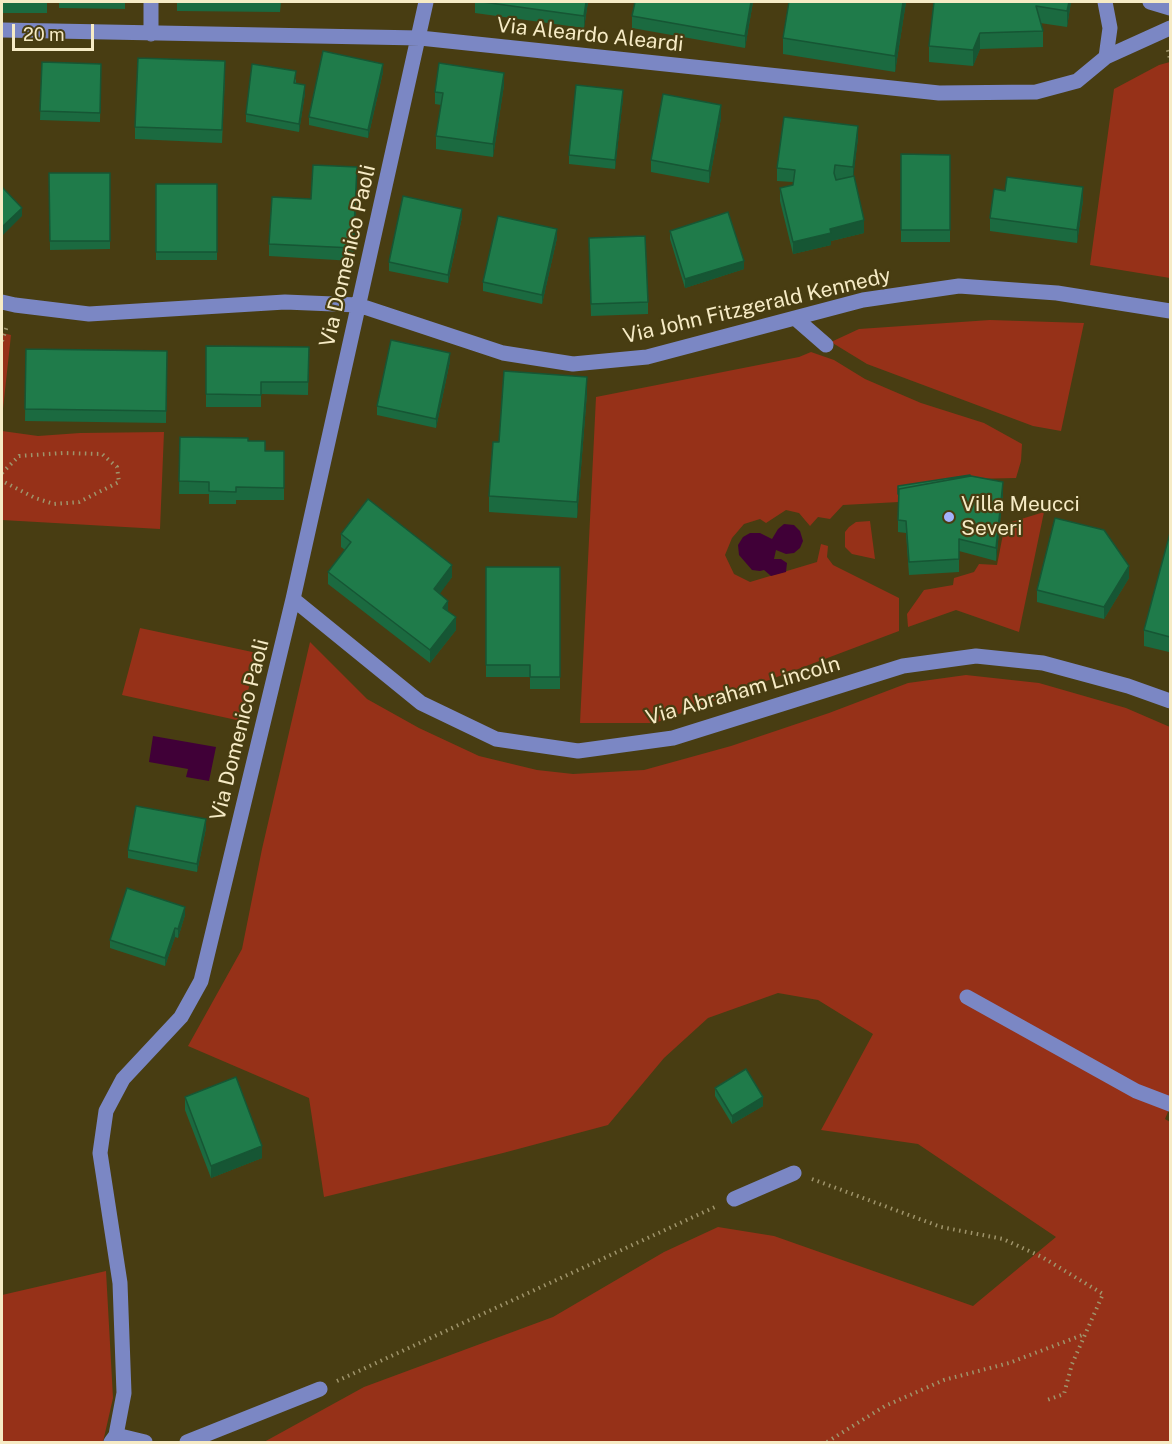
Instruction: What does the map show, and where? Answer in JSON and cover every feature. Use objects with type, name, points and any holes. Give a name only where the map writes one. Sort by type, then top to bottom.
[{"type":"street","points":[[151,2],[151,34]]},
{"type":"street","name":"Via Domenico Paoli","points":[[113,1439],[124,1393],[120,1283],[100,1153],[106,1111],[123,1079],[181,1017],[201,981],[293,598],[420,38],[426,2]]},
{"type":"street","points":[[1105,2],[1110,28],[1106,57]]},
{"type":"street","points":[[1150,2],[1170,8]]},
{"type":"street","name":"Via Aleardo Aleardi","points":[[2,30],[420,38],[939,93],[1036,92],[1077,81],[1106,57],[1170,28]]},
{"type":"street","name":"Via John Fitzgerald Kennedy","points":[[2,302],[89,314],[285,302],[358,305],[503,353],[573,364],[647,357],[862,300],[959,286],[1057,292],[1170,311]]},
{"type":"street","points":[[795,318],[826,345]]},
{"type":"street","name":"Via Abraham Lincoln","points":[[293,598],[421,703],[496,739],[578,752],[673,738],[903,666],[976,656],[1044,663],[1128,686],[1170,701]]},
{"type":"street","points":[[967,997],[1136,1091],[1170,1104]]},
{"type":"street","points":[[734,1199],[794,1173]]},
{"type":"street","points":[[187,1443],[320,1389]]},
{"type":"street","points":[[113,1439],[145,1443]]},
{"type":"path","points":[[2,474],[19,456],[63,453],[102,454],[117,467],[119,482],[79,502],[54,504],[35,498],[2,481]]},
{"type":"path","points":[[794,1173],[941,1227],[1003,1239],[1042,1257],[1103,1294],[1072,1364],[1064,1394],[1047,1400]]},
{"type":"path","points":[[320,1389],[734,1199]]},
{"type":"path","points":[[827,1443],[885,1406],[944,1380],[1009,1363],[1086,1334]]},
{"type":"shaded area","points":[[1170,62],[1170,278],[1090,265],[1114,89],[1159,65]]},
{"type":"shaded area","points":[[990,320],[1084,323],[1061,431],[1033,426],[867,364],[831,342],[859,329]]},
{"type":"shaded area","points":[[2,333],[11,335],[2,418]]},
{"type":"shaded area","points":[[811,352],[834,360],[865,379],[921,403],[984,423],[1022,444],[1021,461],[1016,478],[970,479],[899,502],[843,505],[830,519],[818,517],[810,526],[799,513],[786,510],[766,523],[760,519],[744,524],[732,538],[725,555],[734,574],[750,582],[817,562],[821,544],[828,546],[827,557],[833,565],[899,598],[899,631],[655,723],[580,723],[596,397],[799,357]]},
{"type":"shaded area","points":[[2,431],[38,436],[164,432],[160,529],[2,520]]},
{"type":"shaded area","points":[[1044,512],[1019,632],[956,610],[908,627],[907,614],[924,590],[953,585],[954,578],[974,572],[979,564],[997,565],[1005,524]]},
{"type":"shaded area","points":[[870,521],[875,559],[852,554],[845,547],[845,532],[849,527],[856,522]]},
{"type":"shaded area","points":[[784,524],[794,525],[800,531],[803,541],[794,553],[786,554],[776,550],[774,559],[781,559],[787,563],[786,572],[771,576],[764,570],[752,570],[739,555],[738,545],[743,537],[750,533],[760,533],[772,539]]},
{"type":"shaded area","points":[[140,628],[257,653],[241,721],[122,695]]},
{"type":"shaded area","points":[[310,642],[367,699],[419,728],[479,756],[537,770],[573,774],[644,770],[731,746],[908,683],[966,675],[1039,683],[1126,708],[1170,727],[1170,1107],[1165,1119],[1170,1122],[1170,1442],[264,1442],[364,1387],[553,1317],[664,1252],[718,1227],[774,1236],[973,1306],[1056,1237],[918,1144],[821,1130],[873,1034],[818,1000],[778,993],[708,1018],[664,1058],[608,1125],[324,1197],[309,1098],[188,1046],[242,949],[262,849]]},
{"type":"shaded area","points":[[153,736],[216,747],[209,781],[186,777],[188,769],[149,762]]},
{"type":"shaded area","points":[[106,1271],[113,1398],[103,1442],[2,1442],[2,1295]]},
{"type":"building","points":[[483,2],[586,2],[584,16]]},
{"type":"building","points":[[635,2],[751,2],[745,36],[632,16]]},
{"type":"building","points":[[789,2],[903,2],[895,56],[783,38]]},
{"type":"building","points":[[934,2],[1069,2],[1067,11],[1036,6],[1043,31],[980,33],[973,50],[929,46]]},
{"type":"building","points":[[323,51],[383,64],[368,130],[309,117]]},
{"type":"building","points":[[138,58],[225,61],[222,130],[135,127]]},
{"type":"building","points":[[42,62],[101,64],[100,113],[40,111]]},
{"type":"building","points":[[439,63],[504,73],[493,144],[436,136],[443,93],[435,92]]},
{"type":"building","points":[[252,64],[296,71],[294,83],[305,85],[299,124],[246,114]]},
{"type":"building","points":[[576,85],[623,90],[615,160],[569,155]]},
{"type":"building","points":[[663,94],[721,105],[709,171],[651,160]]},
{"type":"building","points":[[784,117],[858,126],[853,167],[835,165],[834,173],[836,180],[854,176],[864,220],[830,229],[831,233],[793,242],[780,188],[793,185],[795,170],[777,168]]},
{"type":"building","points":[[901,154],[950,155],[950,230],[901,230]]},
{"type":"building","points":[[313,165],[357,167],[353,248],[269,244],[272,197],[311,199]]},
{"type":"building","points":[[49,173],[110,173],[110,241],[50,241]]},
{"type":"building","points":[[1007,177],[1083,187],[1077,230],[990,218],[994,189],[1005,191]]},
{"type":"building","points":[[156,184],[217,184],[217,252],[156,252]]},
{"type":"building","points":[[2,187],[22,208],[2,227]]},
{"type":"building","points":[[403,196],[462,209],[448,275],[389,262]]},
{"type":"building","points":[[728,212],[744,261],[685,279],[670,231]]},
{"type":"building","points":[[498,216],[557,229],[542,295],[483,282]]},
{"type":"building","points":[[645,236],[648,302],[591,304],[589,238]]},
{"type":"building","points":[[391,340],[450,353],[436,419],[377,406]]},
{"type":"building","points":[[206,346],[309,347],[308,382],[261,382],[261,395],[206,394]]},
{"type":"building","points":[[26,349],[167,351],[166,411],[25,409]]},
{"type":"building","points":[[504,371],[587,377],[577,502],[489,496],[493,442],[499,442]]},
{"type":"building","points":[[180,437],[248,438],[248,441],[265,441],[265,451],[284,451],[284,488],[236,487],[236,492],[209,491],[209,482],[179,481]]},
{"type":"building","points":[[970,475],[899,489],[898,494],[898,486]]},
{"type":"building","name":"Villa Meucci Severi","points":[[971,476],[1003,482],[996,548],[959,539],[959,559],[909,562],[906,521],[898,520],[899,489]]},
{"type":"building","points":[[368,499],[452,565],[434,589],[448,601],[443,608],[456,617],[430,650],[328,572],[351,542],[341,534]]},
{"type":"building","points":[[1055,518],[1104,530],[1129,566],[1104,607],[1037,590]]},
{"type":"building","points":[[1170,533],[1170,637],[1144,630]]},
{"type":"building","points":[[486,567],[560,567],[560,677],[530,677],[530,665],[486,665]]},
{"type":"building","points":[[136,806],[206,819],[197,864],[128,850]]},
{"type":"building","points":[[127,888],[185,907],[165,958],[110,940]]},
{"type":"building","points":[[746,1069],[763,1097],[732,1116],[715,1088]]},
{"type":"building","points":[[236,1077],[262,1146],[211,1166],[185,1097]]},
{"type":"place","name":"Villa Meucci Severi","points":[[949,517]]}]
